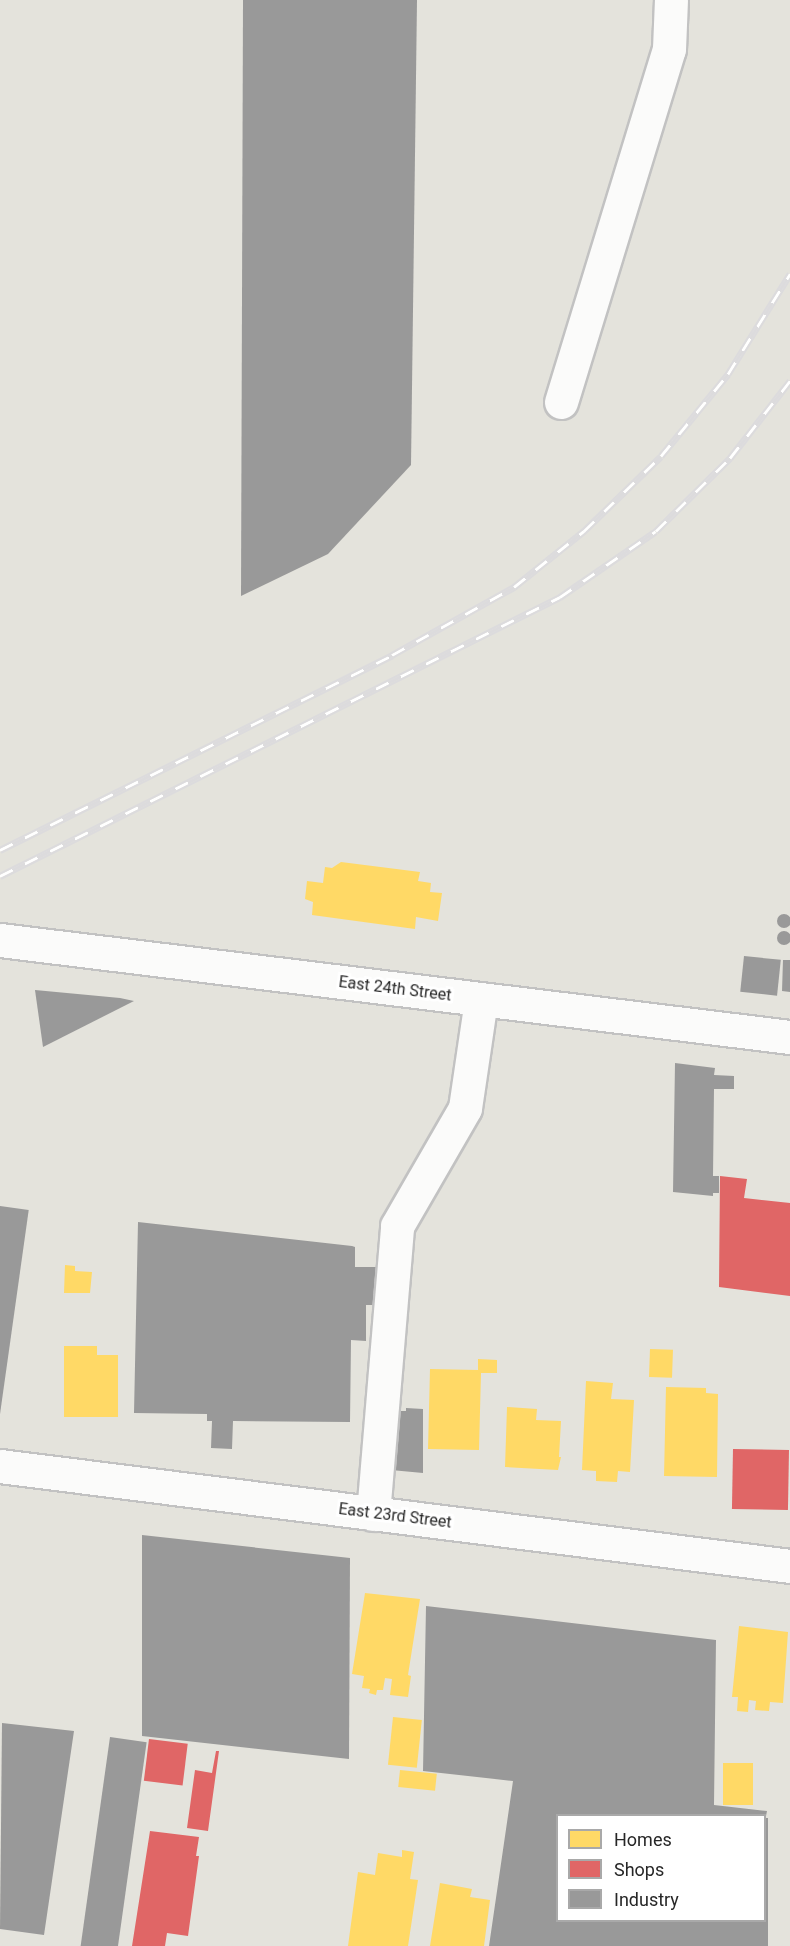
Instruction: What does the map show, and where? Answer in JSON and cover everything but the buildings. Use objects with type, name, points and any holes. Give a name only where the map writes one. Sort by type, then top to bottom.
[{"type":"street","points":[[561,402],[669,49],[670,0]]},
{"type":"street","name":"East 24th Street","points":[[0,940],[790,1037]]},
{"type":"street","points":[[373,1514],[397,1226],[465,1108],[481,999]]},
{"type":"street","name":"East 23rd Street","points":[[0,1466],[790,1566]]},
{"type":"railway","points":[[0,850],[392,655],[514,587],[584,531],[661,456],[728,374],[790,274]]},
{"type":"railway","points":[[0,876],[560,597],[656,531],[730,458],[790,381]]}]
